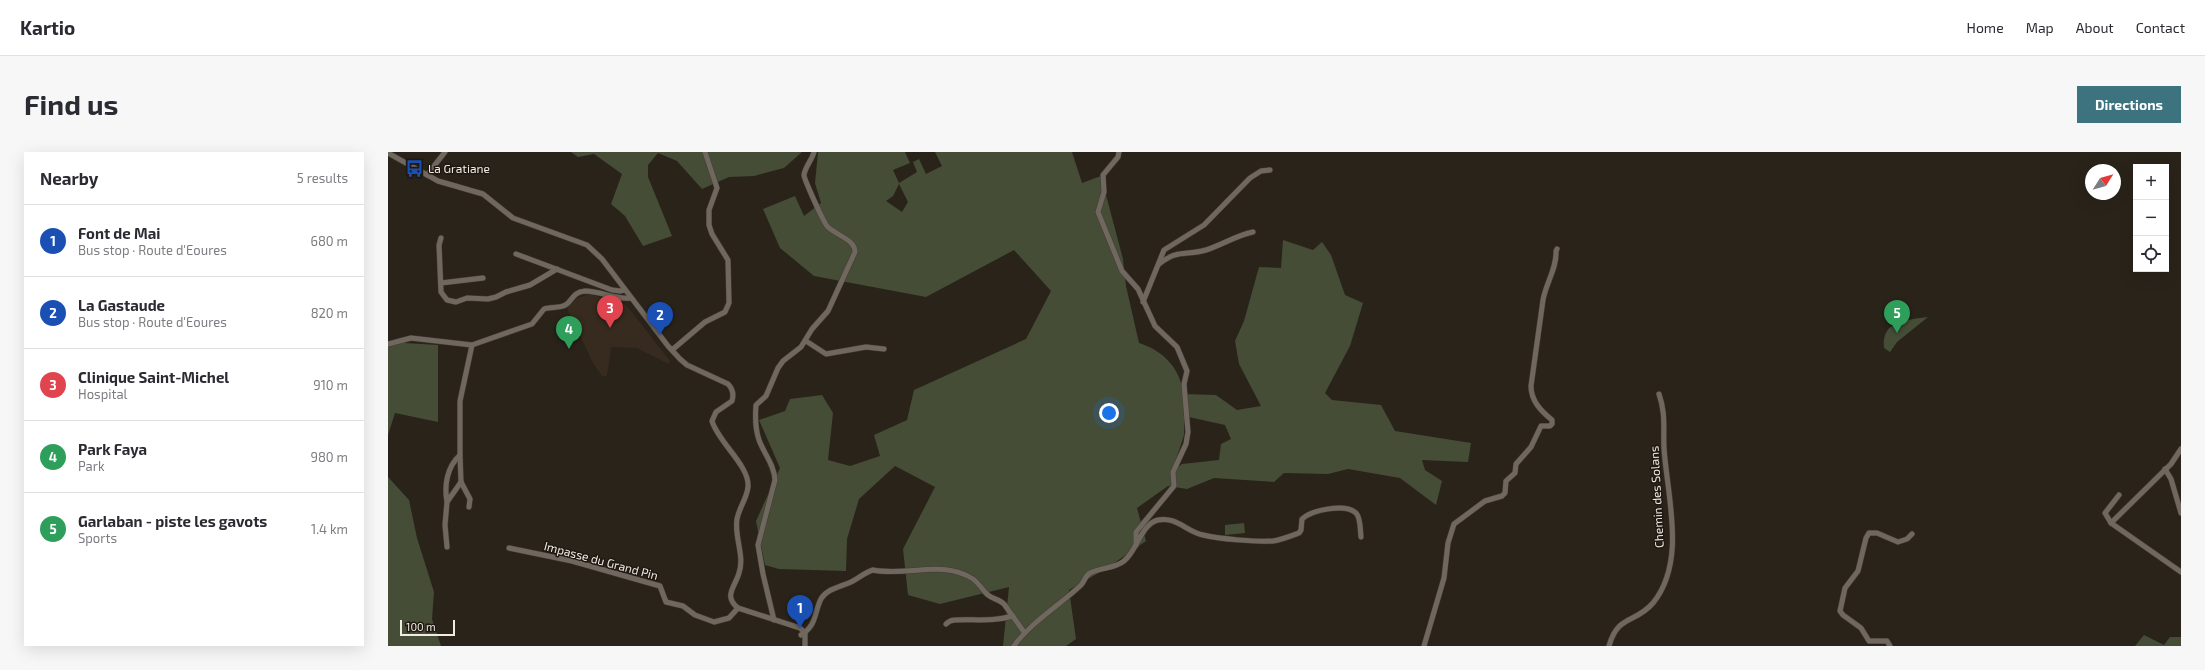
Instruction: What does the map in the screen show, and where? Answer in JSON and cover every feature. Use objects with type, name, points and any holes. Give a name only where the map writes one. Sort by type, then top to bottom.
[{"type":"street","points":[[427,175],[445,152]]},
{"type":"street","points":[[672,350],[705,322],[725,312],[729,303],[728,260],[712,234],[708,218],[717,188],[705,152]]},
{"type":"street","points":[[774,620],[758,545],[775,480],[775,471],[759,441],[755,417],[756,405],[766,396],[778,368],[806,341],[812,329],[828,311],[855,252],[855,248],[851,243],[826,225],[805,180],[805,171],[811,163],[814,152]]},
{"type":"street","points":[[1119,152],[1118,157],[1104,175],[1104,192],[1098,212],[1122,271],[1126,278],[1138,289],[1156,326],[1177,347],[1187,371],[1184,384],[1184,396],[1189,422],[1186,444],[1173,472],[1174,486],[1136,532],[1136,545]]},
{"type":"street","points":[[388,153],[438,181],[483,194],[513,218],[588,245],[602,259],[672,350],[687,365],[728,384],[733,392],[732,401],[716,412],[712,421],[748,480],[746,495],[737,521],[739,573],[730,594],[731,600],[738,608],[788,625],[803,634]]},
{"type":"street","points":[[1143,302],[1164,250],[1204,225],[1250,178],[1261,171],[1270,170]]},
{"type":"street","points":[[1158,265],[1168,257],[1178,252],[1190,253],[1206,250],[1254,232]]},
{"type":"street","points":[[441,238],[439,245],[441,283],[442,292],[447,300],[456,302],[475,297],[488,299],[530,286],[557,269]]},
{"type":"street","points":[[1424,646],[1444,578],[1448,543],[1454,524],[1485,501],[1502,496],[1507,487],[1506,480],[1515,473],[1516,464],[1531,447],[1538,430],[1541,426],[1550,426],[1552,424],[1552,420],[1541,410],[1532,395],[1531,386],[1543,300],[1557,261],[1556,251],[1558,249]]},
{"type":"street","points":[[516,254],[612,290],[620,292],[625,290]]},
{"type":"street","points":[[441,283],[483,278]]},
{"type":"street","points":[[612,290],[620,284]]},
{"type":"street","points":[[388,344],[411,338],[472,345],[532,324],[544,309],[566,305],[576,293],[584,291],[600,293],[621,299],[631,298]]},
{"type":"street","points":[[806,341],[826,354],[866,347],[884,348]]},
{"type":"street","points":[[469,507],[468,493],[461,482],[460,401],[472,345]]},
{"type":"street","name":"Chemin des Solans","points":[[1609,646],[1613,633],[1617,627],[1641,614],[1653,602],[1664,583],[1668,569],[1672,533],[1664,448],[1665,419],[1659,394]]},
{"type":"street","points":[[2111,523],[2176,459],[2181,449]]},
{"type":"street","points":[[447,547],[445,525],[447,502],[444,490],[455,461],[460,455]]},
{"type":"street","points":[[2165,469],[2171,479],[2181,513]]},
{"type":"street","points":[[447,502],[461,482]]},
{"type":"street","points":[[2119,495],[2105,513],[2111,523],[2181,572]]},
{"type":"street","points":[[1014,646],[1024,632],[1082,584],[1090,573],[1116,566],[1133,552],[1148,527],[1158,520],[1178,522],[1202,535],[1274,541],[1302,530],[1302,519],[1316,511],[1347,510],[1355,512],[1358,517],[1361,537]]},
{"type":"street","points":[[1890,646],[1888,641],[1868,641],[1862,628],[1843,615],[1840,607],[1845,588],[1858,571],[1866,538],[1869,533],[1877,533],[1898,542],[1912,534]]},
{"type":"street","name":"Impasse du Grand Pin","points":[[509,548],[572,561],[660,586],[666,602],[683,606],[707,621],[722,621],[729,618],[738,608]]},
{"type":"street","points":[[804,646],[803,634],[815,620],[820,600],[836,587],[850,583],[873,570],[883,572],[944,569],[975,580],[989,596],[1000,600],[1024,632]]},
{"type":"street","points":[[946,624],[954,620],[978,622],[1001,620],[1013,616]]},
{"type":"shaded area","points":[[590,294],[626,305],[670,361],[669,364],[637,348],[611,347],[607,376],[602,376],[593,363],[567,308],[577,298]]},
{"type":"green space","points":[[571,152],[802,152],[784,168],[754,176],[729,177],[702,189],[677,161],[658,153],[648,165],[648,177],[672,236],[643,246],[625,216],[611,204],[622,174],[594,154],[578,157]]},
{"type":"green space","points":[[818,152],[905,152],[910,163],[893,170],[899,183],[917,172],[913,162],[919,159],[926,174],[942,166],[935,152],[1072,152],[1082,183],[1101,176],[1123,259],[1126,286],[1139,343],[1155,350],[1169,361],[1179,376],[1183,394],[1216,395],[1237,410],[1261,406],[1239,364],[1235,341],[1244,321],[1259,267],[1281,268],[1283,240],[1313,250],[1322,242],[1331,255],[1345,295],[1363,303],[1350,346],[1325,393],[1332,400],[1381,405],[1395,431],[1471,443],[1468,462],[1422,460],[1425,470],[1442,481],[1436,505],[1400,478],[1348,469],[1328,474],[1284,473],[1274,482],[1214,478],[1187,489],[1168,486],[1137,508],[1146,541],[1107,568],[1069,590],[1076,639],[1066,646],[1003,646],[1009,587],[940,604],[908,595],[903,549],[935,487],[895,466],[859,499],[847,539],[846,571],[779,569],[765,565],[756,521],[780,468],[759,420],[785,411],[790,399],[822,395],[833,413],[828,460],[850,466],[880,456],[874,435],[907,420],[914,390],[1026,339],[1051,291],[1014,250],[926,297],[814,276],[780,248],[763,209],[795,196],[804,216],[821,203],[815,183]],"holes":[[[899,184],[908,202],[902,212],[886,201],[893,196]],[[1184,416],[1225,425],[1231,439],[1221,444],[1219,460],[1182,464],[1172,472],[1184,435]]]},
{"type":"green space","points":[[1928,317],[1897,342],[1890,352],[1884,348],[1884,339],[1891,327],[1904,321]]},
{"type":"green space","points":[[388,342],[438,345],[438,422],[395,413],[388,435]]},
{"type":"green space","points":[[388,477],[409,500],[417,538],[434,592],[432,619],[441,646],[388,646]]},
{"type":"green space","points":[[1244,523],[1245,533],[1225,535],[1225,525]]},
{"type":"green space","points":[[2144,635],[2164,645],[2170,637],[2181,637],[2181,646],[2135,646]]},
{"type":"place","name":"La Gratiane","points":[[415,169]]},
{"type":"place","name":"Clinique Saint-Michel","points":[[610,328]]},
{"type":"place","name":"Garlaban - piste les gavots","points":[[1897,333]]},
{"type":"place","name":"La Gastaude","points":[[660,335]]},
{"type":"place","name":"Park Faya","points":[[569,349]]},
{"type":"place","name":"Font de Mai","points":[[800,628]]}]
